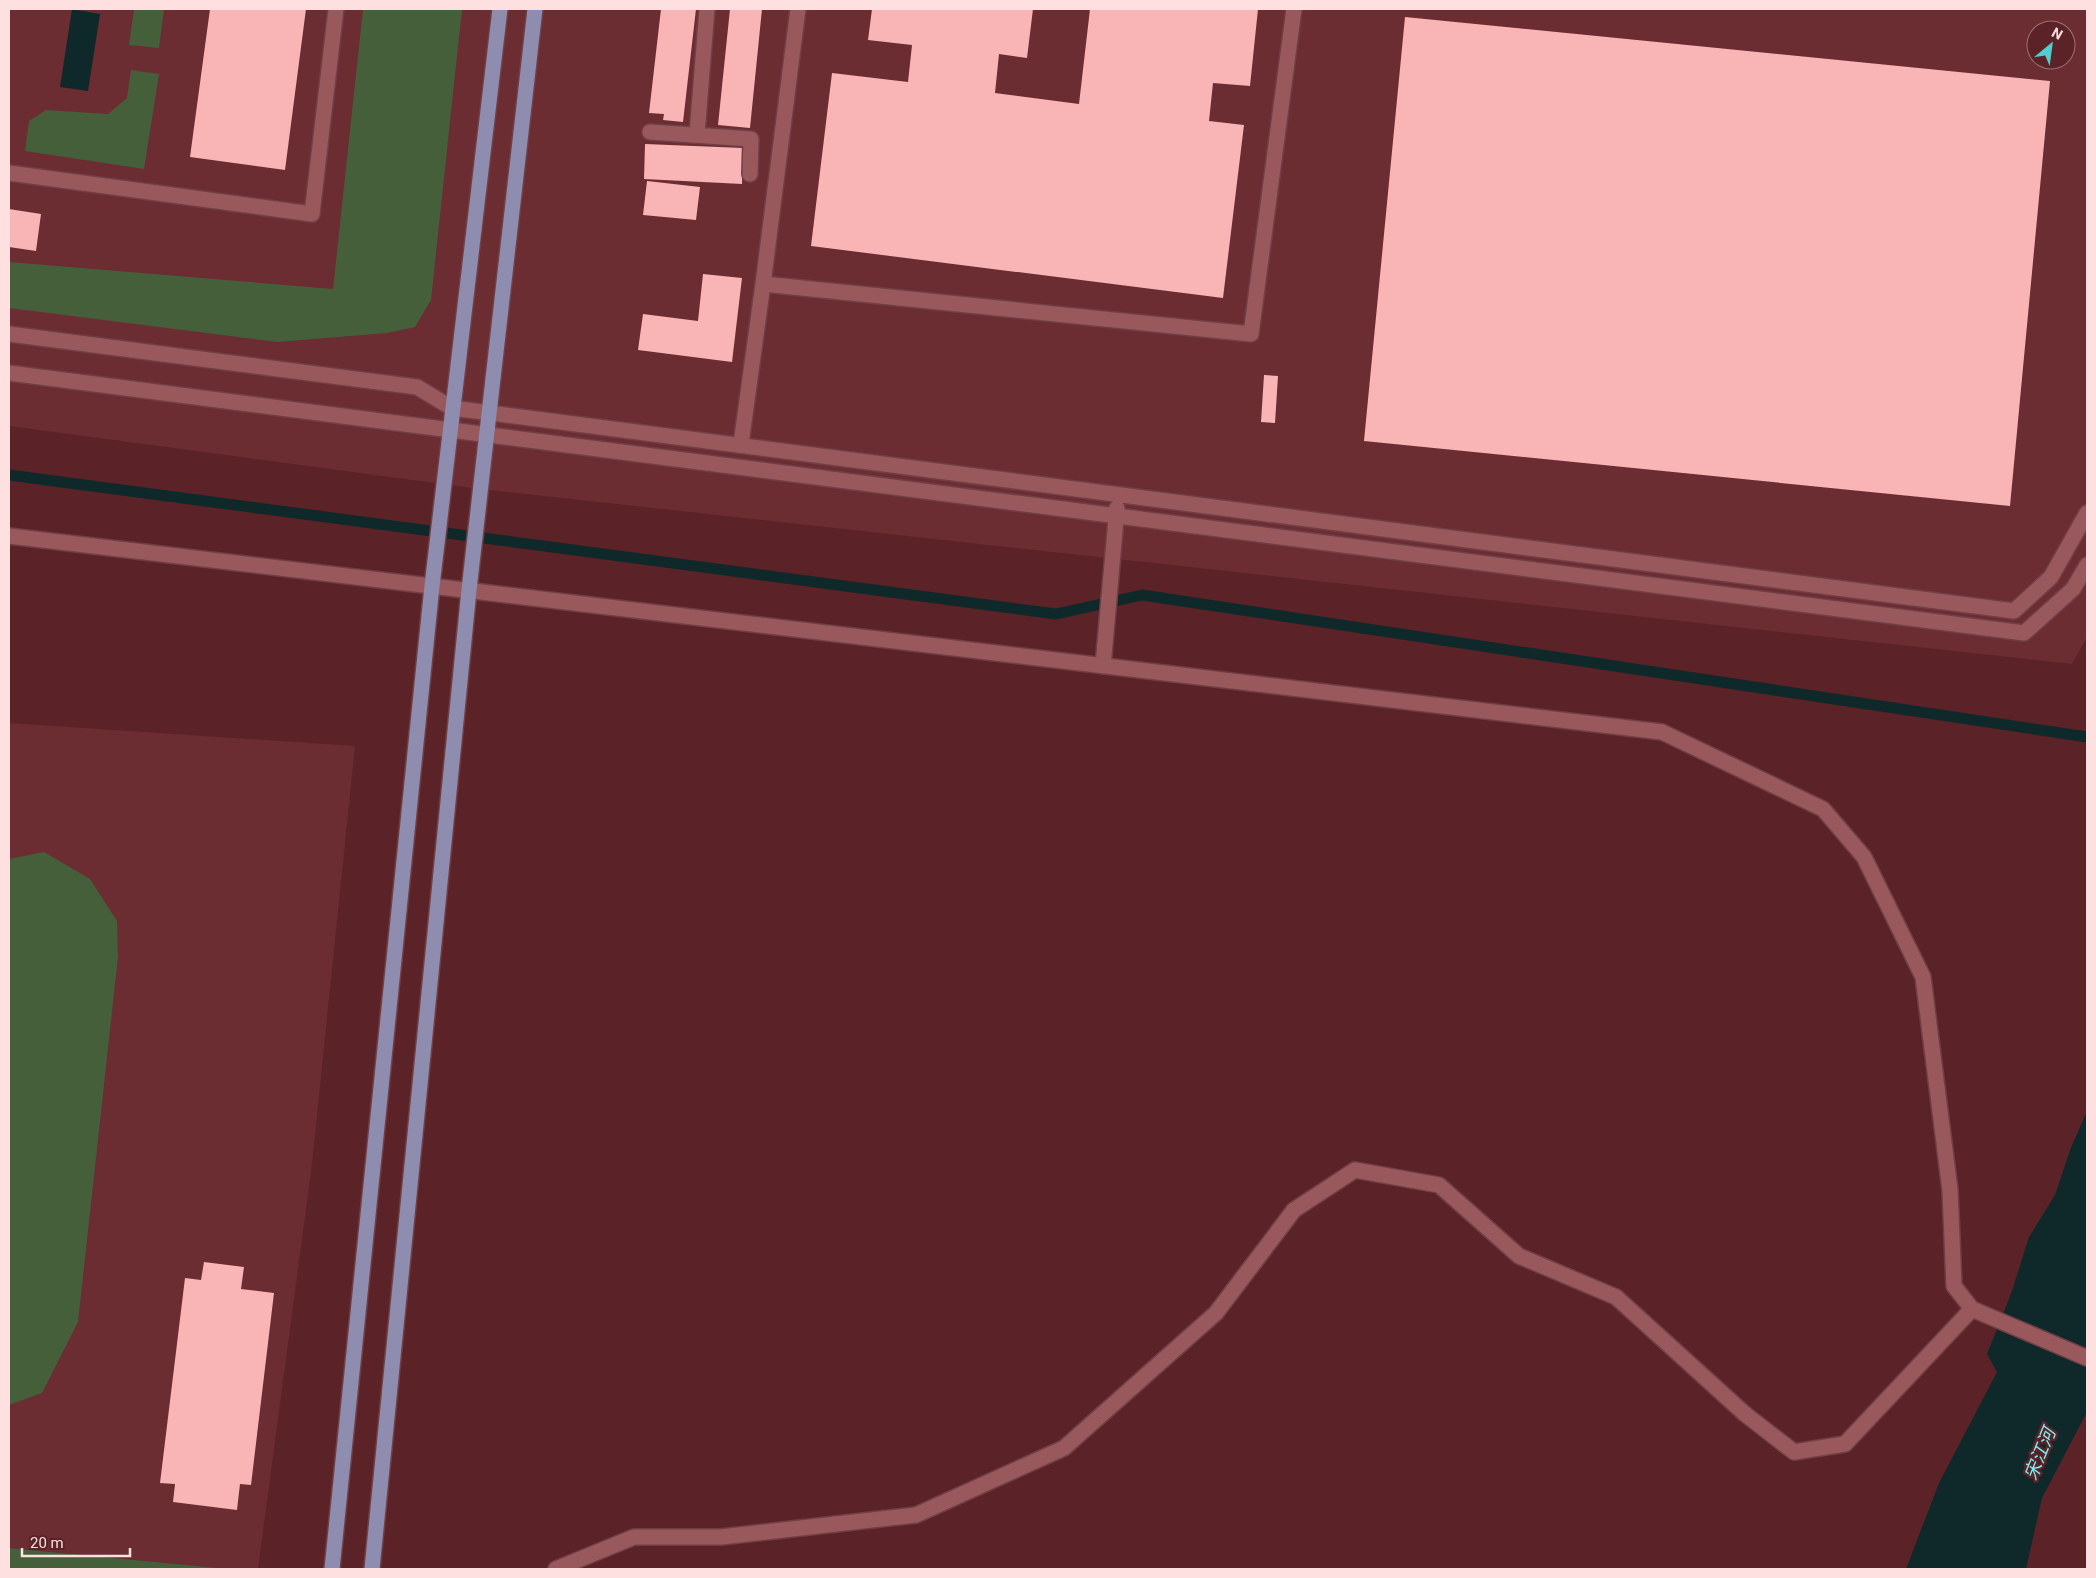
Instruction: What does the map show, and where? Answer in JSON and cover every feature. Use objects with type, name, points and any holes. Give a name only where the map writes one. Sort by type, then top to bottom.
[{"type":"main road","points":[[332,1569],[432,586],[500,9]]},
{"type":"main road","points":[[372,1569],[469,590],[535,9]]},
{"type":"street","points":[[9,173],[312,214],[336,9]]},
{"type":"street","points":[[697,134],[707,9]]},
{"type":"street","points":[[741,444],[798,9]]},
{"type":"street","points":[[763,284],[1251,334],[1294,9]]},
{"type":"street","points":[[650,132],[751,139],[750,174]]},
{"type":"street","points":[[9,334],[417,387],[452,408],[488,411],[2014,611],[2050,576],[2087,513]]},
{"type":"street","points":[[9,373],[2024,633],[2073,589],[2087,565]]},
{"type":"street","points":[[1103,666],[1112,552],[1119,494]]},
{"type":"street","points":[[9,536],[1662,732],[1823,809],[1864,857],[1923,976],[1950,1190],[1954,1286],[1972,1309],[2087,1358]]},
{"type":"street","points":[[556,1569],[634,1537],[721,1537],[916,1515],[1064,1448],[1216,1313],[1294,1210],[1354,1170],[1439,1185],[1519,1256],[1616,1296],[1745,1414],[1794,1452],[1845,1444],[1972,1309]]},
{"type":"shaded area","points":[[9,9],[2087,9],[2087,637],[2072,664],[480,489],[9,426]]},
{"type":"shaded area","points":[[9,723],[355,746],[312,1164],[258,1569],[229,1569],[9,1548]]},
{"type":"green space","points":[[134,9],[164,9],[159,48],[129,45]]},
{"type":"green space","points":[[363,9],[462,9],[431,300],[415,327],[387,333],[277,342],[9,308],[9,262],[333,289]]},
{"type":"green space","points":[[131,70],[159,74],[144,169],[25,151],[29,121],[46,110],[108,114],[127,98]]},
{"type":"green space","points":[[44,852],[90,879],[117,921],[118,957],[78,1322],[42,1393],[9,1405],[9,859]]},
{"type":"green space","points":[[9,1548],[229,1569],[9,1569]]},
{"type":"water","points":[[72,9],[100,14],[88,91],[60,87]]},
{"type":"water","name":"宋江河","points":[[2087,1111],[2087,1412],[2042,1498],[2026,1569],[1906,1569],[1939,1483],[1997,1372],[1987,1354],[2012,1291],[2029,1237],[2055,1195],[2070,1150]]},
{"type":"building","points":[[210,9],[306,9],[285,170],[190,157]]},
{"type":"building","points":[[661,9],[696,9],[683,122],[663,120],[664,114],[649,113]]},
{"type":"building","points":[[730,9],[762,9],[750,128],[718,125]]},
{"type":"building","points":[[872,9],[1033,9],[1027,58],[999,54],[995,93],[1079,104],[1090,9],[1258,9],[1250,86],[1213,83],[1209,121],[1244,125],[1223,298],[811,246],[832,73],[908,82],[912,45],[868,40]]},
{"type":"building","points":[[1405,17],[2050,81],[2010,506],[1364,441]]},
{"type":"building","points":[[645,144],[743,148],[742,184],[644,179]]},
{"type":"building","points":[[647,181],[700,187],[696,220],[643,215]]},
{"type":"building","points":[[9,209],[41,214],[36,251],[9,247]]},
{"type":"building","points":[[703,274],[742,278],[732,362],[638,350],[643,314],[698,321]]},
{"type":"building","points":[[1264,375],[1278,376],[1275,423],[1261,422]]},
{"type":"building","points":[[204,1262],[244,1267],[241,1289],[274,1293],[251,1485],[240,1484],[237,1510],[173,1502],[175,1484],[160,1483],[185,1278],[201,1280]]},
{"type":"waterway","points":[[9,475],[1056,614],[1142,595],[2087,737]]}]
